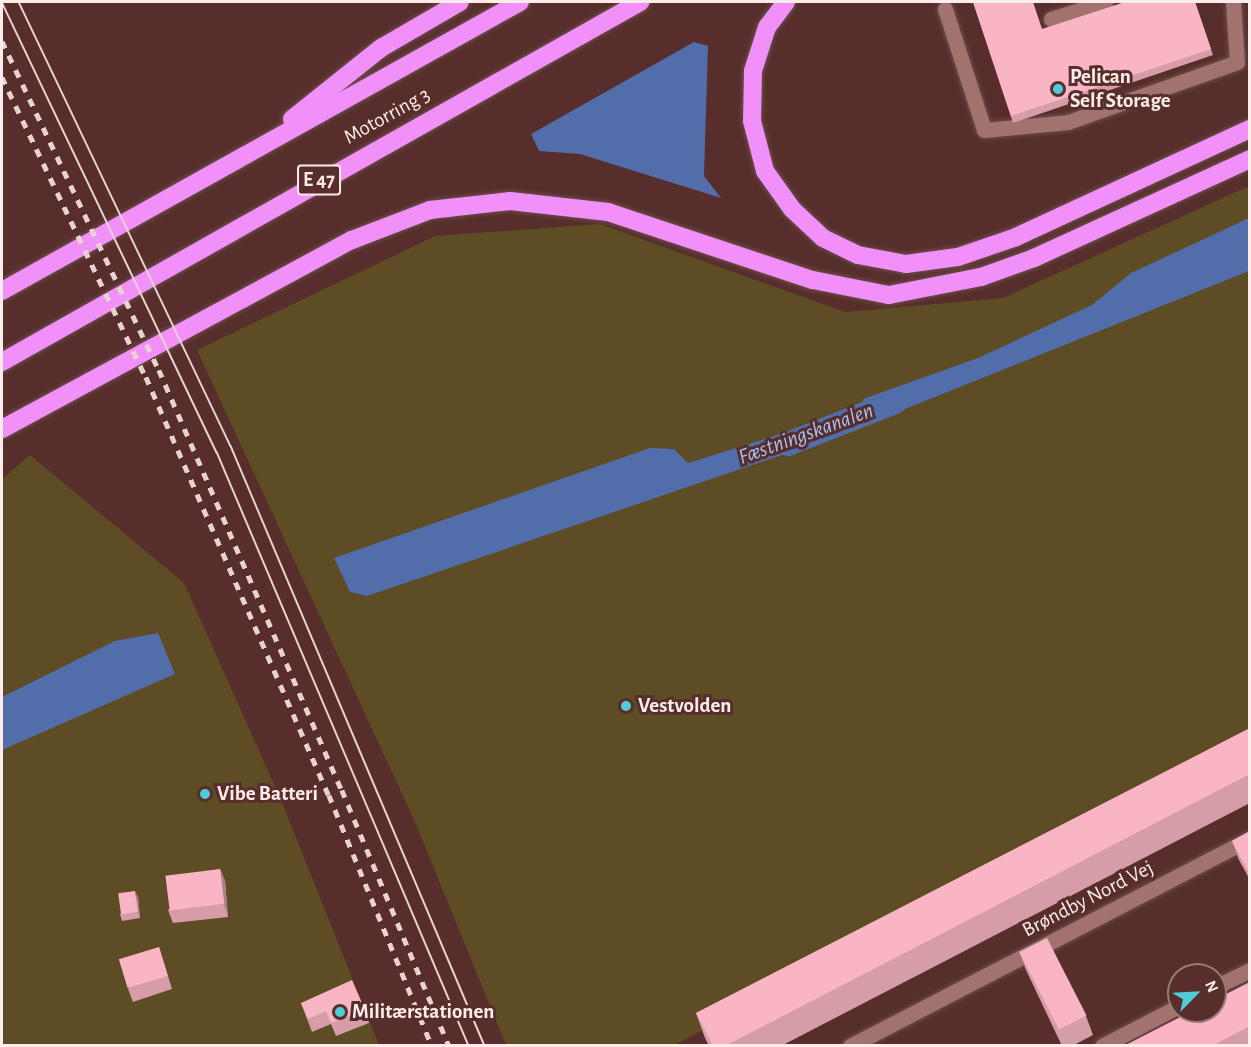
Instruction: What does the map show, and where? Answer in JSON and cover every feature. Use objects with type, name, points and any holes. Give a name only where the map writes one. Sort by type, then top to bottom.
[{"type":"highway","points":[[248,153],[381,48],[460,2]]},
{"type":"highway","name":"Motorring 3","points":[[2,291],[520,2]]},
{"type":"highway","name":"Motorring 3","points":[[2,362],[640,2]]},
{"type":"highway","points":[[786,2],[767,27],[753,71],[752,121],[765,171],[792,209],[823,238],[858,255],[906,264],[958,257],[1016,237],[1250,129]]},
{"type":"highway","points":[[2,429],[352,240],[430,210],[510,201],[608,212],[813,280],[889,295],[981,277],[1034,258],[1250,159]]},
{"type":"street","points":[[1051,19],[1105,2]]},
{"type":"street","points":[[945,9],[984,130],[1068,122],[1237,62],[1233,2]]},
{"type":"street","name":"Brøndby Nord Vej","points":[[850,1046],[1250,839]]},
{"type":"street","points":[[1227,981],[1250,970]]},
{"type":"street","points":[[1102,1046],[1167,1012]]},
{"type":"shaded area","name":"Vestvolden","points":[[1249,186],[1249,750],[674,1045],[506,1045],[415,822],[197,350],[435,236],[600,224],[845,312],[1003,298]]},
{"type":"shaded area","points":[[30,455],[184,583],[281,800],[379,1045],[2,1046],[2,479]]},
{"type":"water","points":[[694,42],[708,46],[704,176],[721,198],[580,154],[539,151],[531,134]]},
{"type":"water","points":[[1249,218],[1249,271],[870,423],[864,416],[863,399],[978,358],[1092,305],[1131,273]]},
{"type":"water","points":[[809,425],[816,428],[820,442],[367,596],[350,592],[334,558],[650,448],[674,449],[688,463]]},
{"type":"water","points":[[158,633],[175,674],[2,750],[2,697],[115,641]]},
{"type":"building","name":"Pelican Self Storage","points":[[973,2],[1033,2],[1042,29],[1125,2],[1195,2],[1211,49],[1011,116]]},
{"type":"building","points":[[1250,728],[1250,774],[725,1046],[713,1046],[696,1013]]},
{"type":"building","points":[[1250,831],[1250,875],[1232,841]]},
{"type":"building","points":[[220,869],[224,904],[170,910],[165,876]]},
{"type":"building","points":[[135,891],[138,912],[121,914],[118,893]]},
{"type":"building","points":[[1047,938],[1086,1016],[1059,1030],[1019,952]]},
{"type":"building","points":[[159,947],[168,976],[128,988],[119,959]]},
{"type":"building","points":[[352,980],[365,1010],[331,1023],[326,1011],[308,1019],[301,1003]]},
{"type":"building","points":[[1250,982],[1250,1026],[1212,1046],[1124,1046],[1169,1023],[1227,1023],[1227,994]]},
{"type":"waterway","name":"Fæstningskanalen","points":[[788,444],[895,402]]},
{"type":"tram line","points":[[2,2],[217,452],[469,1046]]},
{"type":"tram line","points":[[19,2],[231,446],[485,1046]]},
{"type":"railway","points":[[2,41],[159,370],[342,790],[449,1046]]},
{"type":"railway","points":[[2,77],[146,377],[329,795],[432,1046]]},
{"type":"place","name":"Pelican Self Storage","points":[[1058,89]]},
{"type":"place","name":"Vestvolden","points":[[626,706]]},
{"type":"place","name":"Vibe Batteri","points":[[205,794]]},
{"type":"place","name":"Militærstationen","points":[[340,1012]]}]
